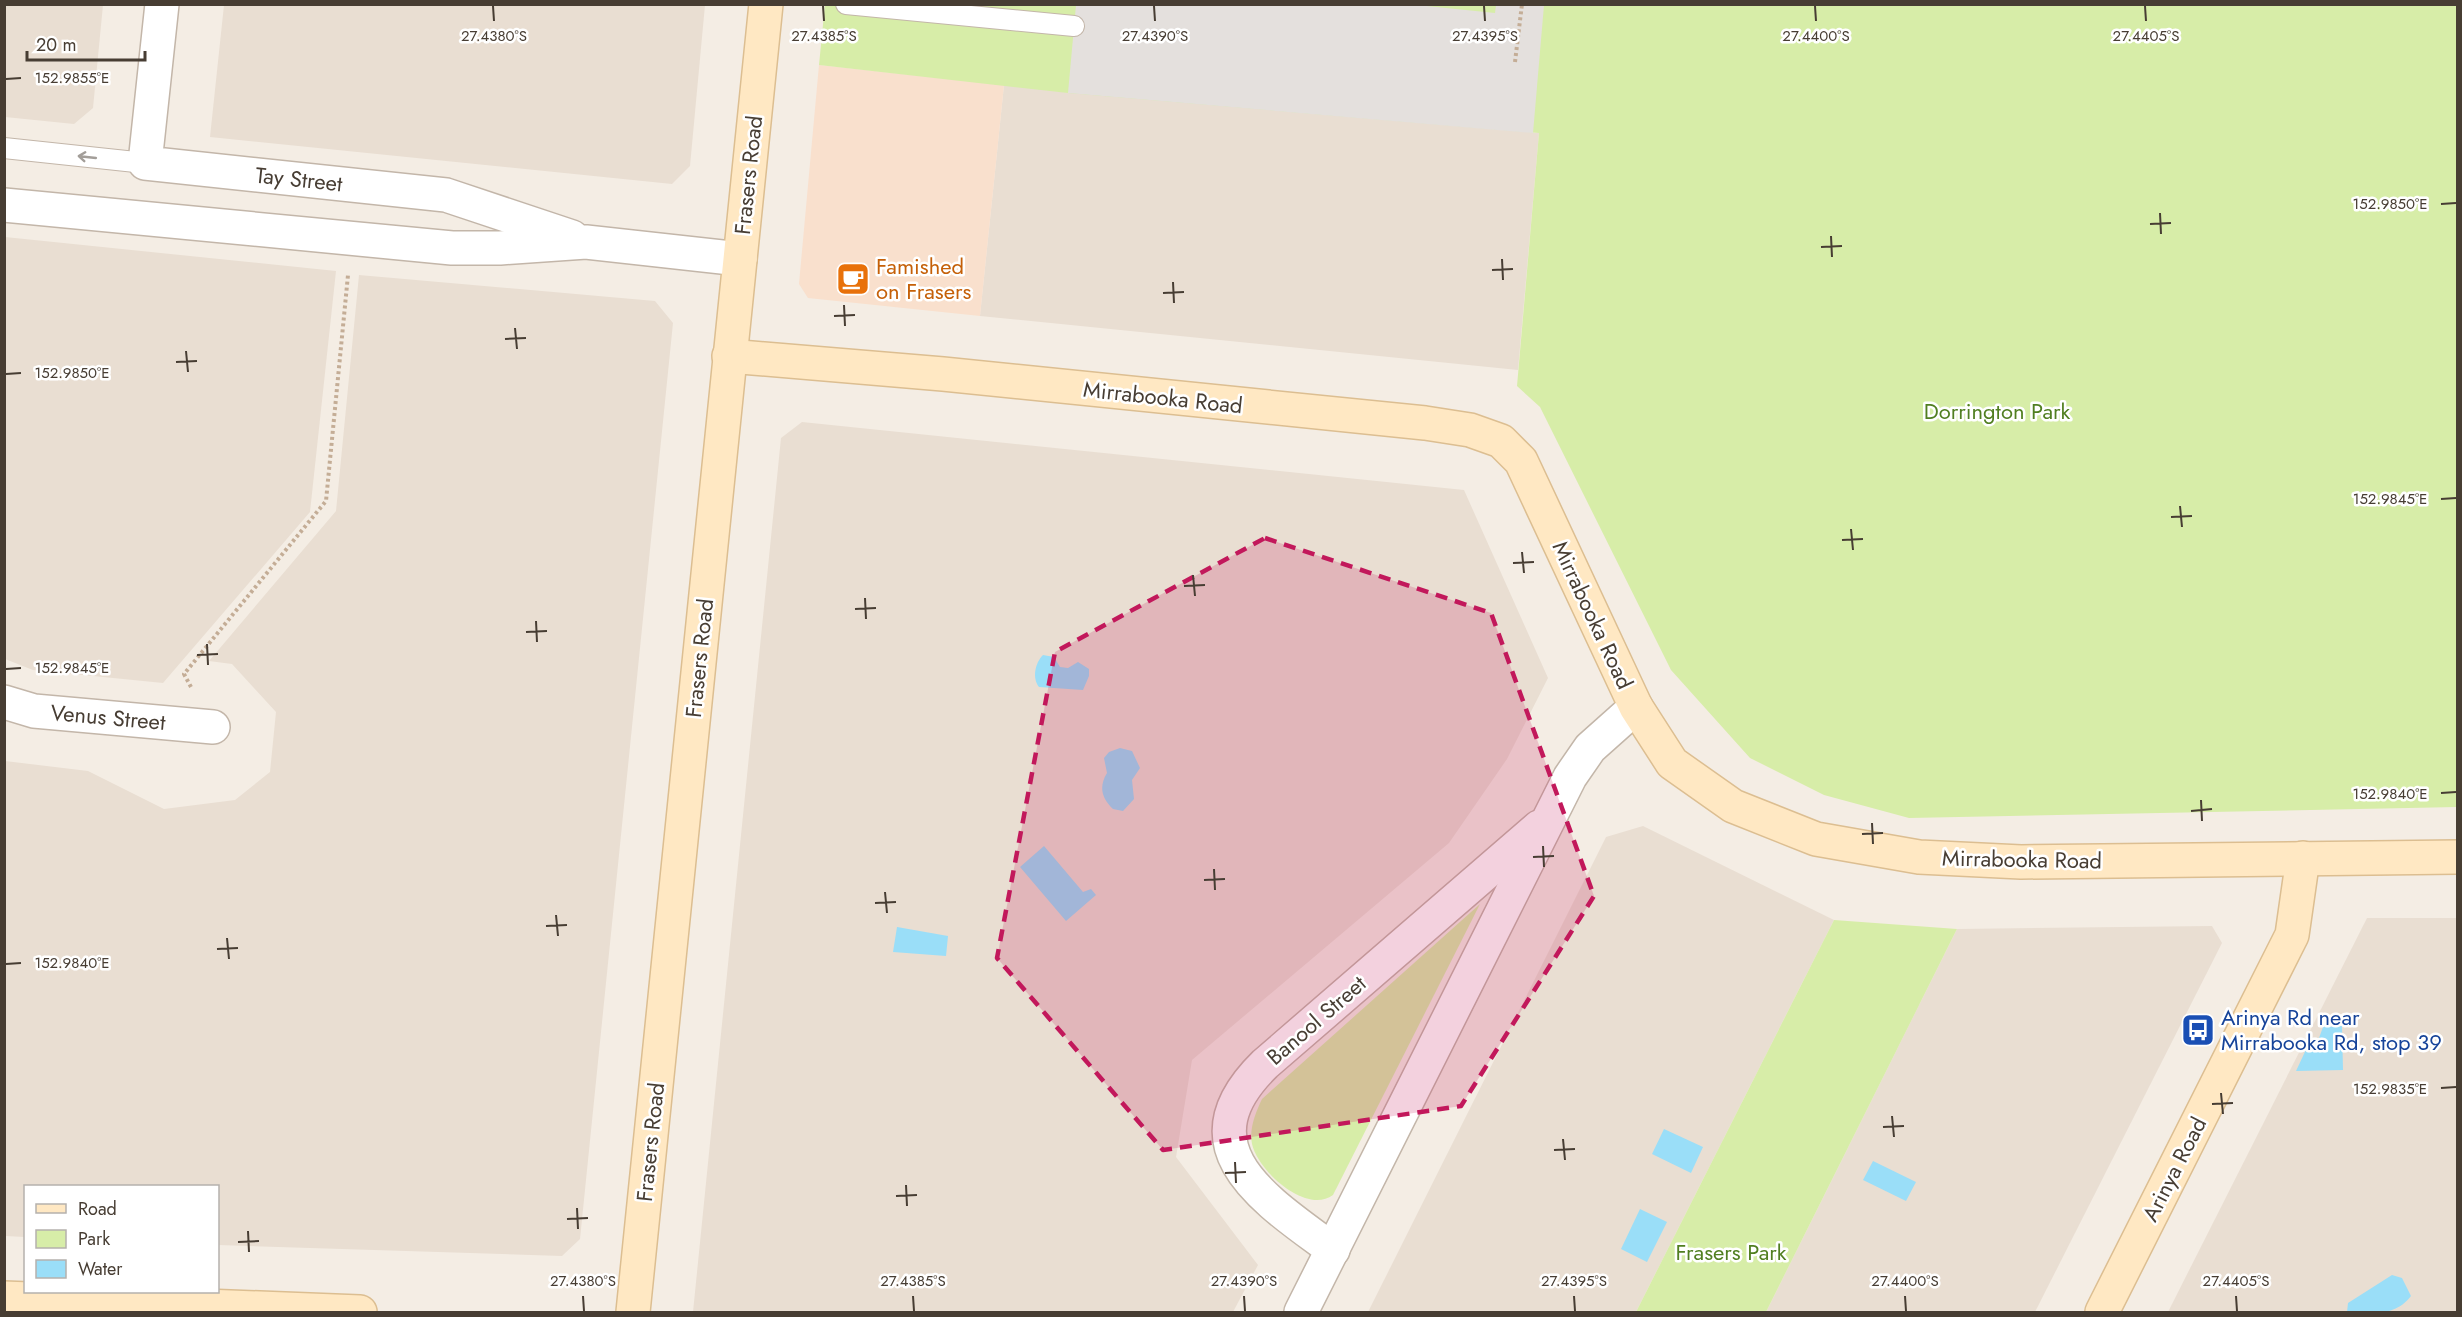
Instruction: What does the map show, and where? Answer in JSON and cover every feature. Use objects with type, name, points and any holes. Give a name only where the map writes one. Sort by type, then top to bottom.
[{"type":"street","points":[[145,163],[162,4]]},
{"type":"street","name":"Frasers Road","points":[[633,1312],[766,4]]},
{"type":"street","name":"Tay Street","points":[[145,163],[446,195],[586,242]]},
{"type":"street","name":"Tay Street","points":[[4,205],[452,248],[500,249],[586,242],[740,260]]},
{"type":"street","name":"Mirrabooka Road","points":[[729,356],[943,374],[1425,423],[1470,430],[1501,441],[1521,461],[1636,707],[1672,763],[1733,806],[1815,839],[1919,857],[2021,862],[2457,857]]},
{"type":"street","name":"Venus Street","points":[[4,702],[34,711],[213,727]]},
{"type":"street","name":"Banool Street","points":[[1301,1312],[1570,777],[1590,748],[1636,707]]},
{"type":"street","name":"Banool Street","points":[[1333,1250],[1269,1201],[1243,1174],[1233,1149],[1230,1124],[1239,1093],[1265,1065],[1550,818]]},
{"type":"street","name":"Arinya Road","points":[[2102,1312],[2292,935],[2303,858]]},
{"type":"street","points":[[4,1298],[360,1312]]},
{"type":"lane","points":[[846,4],[1074,26]]},
{"type":"lane","name":"Tay Street","points":[[4,148],[145,163]]},
{"type":"path","points":[[1515,62],[1522,4]]},
{"type":"path","points":[[213,727],[184,674],[326,501],[349,265]]},
{"type":"highlighted area","points":[[1265,538],[1491,613],[1594,896],[1461,1106],[1163,1150],[997,958],[1055,652]]},
{"type":"shaded area","points":[[1407,4],[1495,13],[1496,5],[1544,5],[1533,133],[1068,93],[1076,5]]},
{"type":"shaded area","points":[[4,5],[103,5],[93,108],[74,124],[5,117]]},
{"type":"shaded area","points":[[224,5],[705,5],[690,166],[672,184],[210,137]]},
{"type":"shaded area","points":[[819,65],[1004,85],[980,316],[808,298],[799,284]]},
{"type":"shaded area","points":[[1004,85],[1539,133],[1518,370],[980,316]]},
{"type":"shaded area","points":[[5,237],[336,271],[310,512],[163,683],[33,670],[5,659]]},
{"type":"shaded area","points":[[359,275],[655,301],[673,323],[580,1239],[562,1256],[219,1245],[219,1185],[24,1185],[24,1237],[5,1236],[5,761],[88,771],[164,809],[235,800],[270,772],[276,712],[232,664],[209,661],[336,511]]},
{"type":"shaded area","points":[[802,422],[1464,490],[1548,678],[1507,759],[1449,843],[1192,1060],[1176,1157],[1258,1265],[1233,1312],[693,1312],[781,438]]},
{"type":"shaded area","points":[[1643,826],[1834,920],[1636,1312],[1368,1312],[1606,837]]},
{"type":"shaded area","points":[[2367,918],[2457,918],[2457,1312],[2168,1312]]},
{"type":"shaded area","points":[[2212,926],[2222,943],[2035,1312],[1766,1312],[1957,929]]},
{"type":"green space","name":"Dorrington Park","points":[[825,4],[2457,5],[2457,807],[1909,818],[1824,795],[1750,758],[1671,670],[1540,407],[1517,386],[1539,133],[1068,93],[819,65]]},
{"type":"green space","points":[[1480,904],[1333,1195],[1322,1200],[1297,1195],[1273,1177],[1256,1155],[1251,1133],[1262,1099]]},
{"type":"green space","name":"Frasers Park","points":[[1834,920],[1957,929],[1766,1312],[1636,1312]]},
{"type":"water","points":[[1043,655],[1054,657],[1060,667],[1068,668],[1078,662],[1089,669],[1089,676],[1083,690],[1039,687],[1035,671]]},
{"type":"water","points":[[1120,748],[1132,751],[1140,768],[1132,780],[1134,799],[1123,811],[1113,809],[1102,792],[1107,773],[1104,758],[1109,752]]},
{"type":"water","points":[[1044,846],[1083,892],[1091,889],[1096,895],[1066,921],[1020,867]]},
{"type":"water","points":[[897,927],[948,936],[946,956],[893,952]]},
{"type":"water","points":[[2342,1026],[2343,1070],[2296,1071],[2310,1041],[2319,1038],[2323,1027]]},
{"type":"water","points":[[1664,1129],[1703,1147],[1691,1173],[1652,1154]]},
{"type":"water","points":[[1873,1161],[1916,1182],[1906,1201],[1863,1180]]},
{"type":"water","points":[[1640,1209],[1667,1222],[1647,1262],[1621,1249]]},
{"type":"water","points":[[2392,1275],[2402,1278],[2411,1296],[2405,1303],[2390,1311],[2347,1312],[2348,1303]]},
{"type":"place","name":"Famished on Frasers","points":[[853,279]]},
{"type":"place","name":"Arinya Rd near Mirrabooka Rd, stop 39","points":[[2198,1030]]}]
